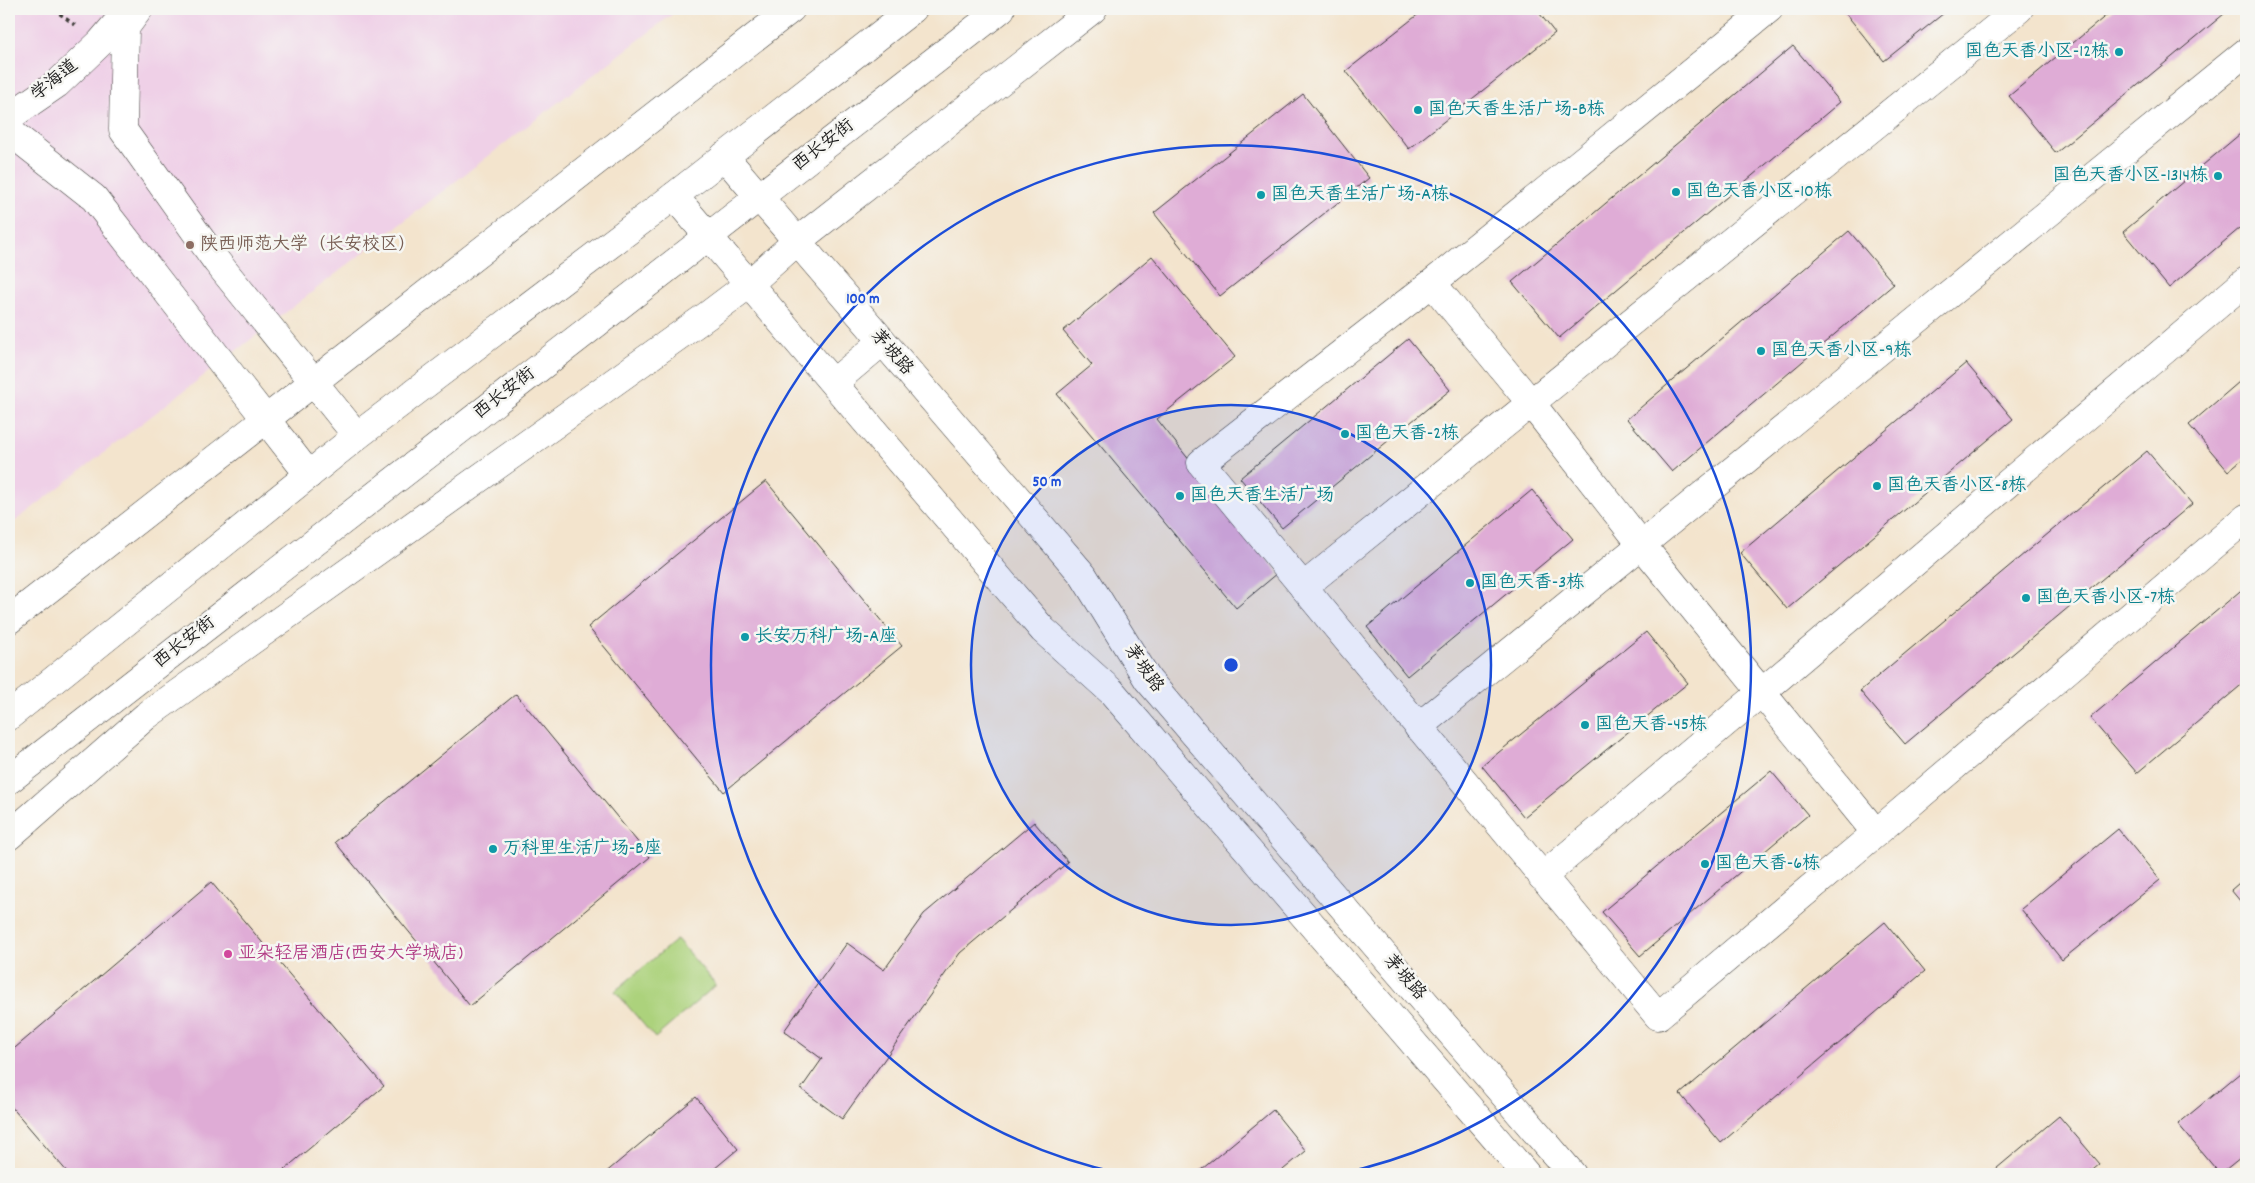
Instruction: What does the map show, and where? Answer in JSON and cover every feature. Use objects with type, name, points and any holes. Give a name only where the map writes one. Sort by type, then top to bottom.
[{"type":"street","name":"学海道","points":[[9,117],[56,84],[100,43],[128,9]]},
{"type":"street","points":[[138,9],[125,28],[123,130],[216,262],[357,436]]},
{"type":"street","points":[[9,620],[791,9]]},
{"type":"street","points":[[9,716],[357,436],[674,196],[913,9]]},
{"type":"street","name":"西长安街","points":[[9,780],[1000,9]]},
{"type":"street","points":[[9,836],[146,716],[700,321],[749,284],[796,242],[1093,9]]},
{"type":"street","points":[[1769,9],[1432,284],[1201,463],[1658,1016],[2246,518]]},
{"type":"street","points":[[1302,587],[2019,9]]},
{"type":"street","points":[[1418,727],[2246,52]]},
{"type":"street","points":[[9,131],[94,198],[309,475]]},
{"type":"street","name":"茅坡路","points":[[724,156],[1083,575],[1148,680],[1572,1174]]},
{"type":"street","name":"茅坡路","points":[[674,196],[1043,630],[1112,692],[1526,1174]]},
{"type":"street","points":[[1542,877],[2246,281]]},
{"type":"street","points":[[1432,284],[1531,403],[1641,544],[1876,833]]},
{"type":"street","points":[[833,383],[882,342]]},
{"type":"shaded area","name":"陕西师范大学（长安校区）","points":[[9,9],[679,9],[9,526]]},
{"type":"green space","points":[[677,939],[716,985],[655,1038],[615,991]]},
{"type":"building","name":"国色天香生活广场-B栋","points":[[1425,9],[1536,9],[1555,33],[1409,149],[1346,71]]},
{"type":"building","points":[[1842,9],[1949,9],[1884,61]]},
{"type":"building","name":"国色天香小区-12栋","points":[[2114,9],[2230,9],[2056,153],[2009,96]]},
{"type":"building","name":"国色天香小区-10栋","points":[[1793,46],[1840,102],[1559,338],[1512,282]]},
{"type":"building","name":"国色天香生活广场-A栋","points":[[1303,94],[1369,178],[1220,296],[1154,213]]},
{"type":"building","name":"国色天香小区-1314栋","points":[[2246,129],[2246,223],[2169,288],[2123,232]]},
{"type":"building","name":"国色天香小区-9栋","points":[[1849,231],[1894,284],[1672,472],[1627,419]]},
{"type":"building","name":"国色天香生活广场","points":[[1152,256],[1235,357],[1157,419],[1278,573],[1236,608],[1057,394],[1092,365],[1063,331]]},
{"type":"building","name":"国色天香-2栋","points":[[1408,339],[1450,390],[1282,528],[1240,478]]},
{"type":"building","name":"国色天香小区-8栋","points":[[1966,363],[2013,419],[1787,609],[1740,553]]},
{"type":"building","points":[[2246,376],[2246,456],[2228,471],[2189,425]]},
{"type":"building","name":"国色天香小区-7栋","points":[[2147,451],[2192,504],[1905,744],[1860,691]]},
{"type":"building","name":"长安万科广场-A座","points":[[766,481],[902,646],[724,792],[588,627]]},
{"type":"building","name":"国色天香-3栋","points":[[1532,490],[1573,539],[1407,676],[1367,627]]},
{"type":"building","points":[[2246,586],[2246,681],[2137,773],[2090,718]]},
{"type":"building","name":"国色天香-45栋","points":[[1646,632],[1688,683],[1524,817],[1482,766]]},
{"type":"building","name":"万科里生活广场-B座","points":[[516,694],[650,857],[470,1006],[335,842]]},
{"type":"building","name":"国色天香-6栋","points":[[1771,771],[1808,815],[1640,956],[1602,912]]},
{"type":"building","points":[[1034,822],[1068,862],[960,953],[842,1119],[801,1089],[822,1059],[784,1031],[847,943],[884,970],[924,914]]},
{"type":"building","points":[[2118,829],[2160,880],[2062,960],[2021,909]]},
{"type":"building","points":[[2246,877],[2246,908],[2231,890]]},
{"type":"building","points":[[211,882],[384,1086],[279,1174],[69,1174],[9,1104],[9,1053]]},
{"type":"building","points":[[1885,922],[1925,971],[1721,1143],[1680,1094]]},
{"type":"building","points":[[2246,1068],[2246,1153],[2220,1174],[2178,1124]]},
{"type":"building","points":[[696,1097],[738,1149],[708,1174],[604,1174]]},
{"type":"building","points":[[1273,1110],[1306,1151],[1278,1174],[1196,1174]]},
{"type":"building","points":[[2059,1116],[2100,1164],[2088,1174],[1990,1174]]},
{"type":"place","name":"国色天香小区-12栋","points":[[2119,52]]},
{"type":"place","name":"国色天香生活广场-B栋","points":[[1418,110]]},
{"type":"place","name":"国色天香小区-1314栋","points":[[2218,176]]},
{"type":"place","name":"国色天香小区-10栋","points":[[1676,192]]},
{"type":"place","name":"国色天香生活广场-A栋","points":[[1261,195]]},
{"type":"place","name":"陕西师范大学（长安校区）","points":[[190,245]]},
{"type":"place","name":"国色天香小区-9栋","points":[[1761,351]]},
{"type":"place","name":"国色天香-2栋","points":[[1345,434]]},
{"type":"place","name":"国色天香小区-8栋","points":[[1877,486]]},
{"type":"place","name":"国色天香生活广场","points":[[1180,496]]},
{"type":"place","name":"国色天香-3栋","points":[[1470,583]]},
{"type":"place","name":"国色天香小区-7栋","points":[[2026,598]]},
{"type":"place","name":"长安万科广场-A座","points":[[745,637]]},
{"type":"place","name":"国色天香-45栋","points":[[1585,725]]},
{"type":"place","name":"万科里生活广场-B座","points":[[493,849]]},
{"type":"place","name":"国色天香-6栋","points":[[1705,864]]},
{"type":"place","name":"亚朵轻居酒店(西安大学城店)","points":[[228,954]]}]
